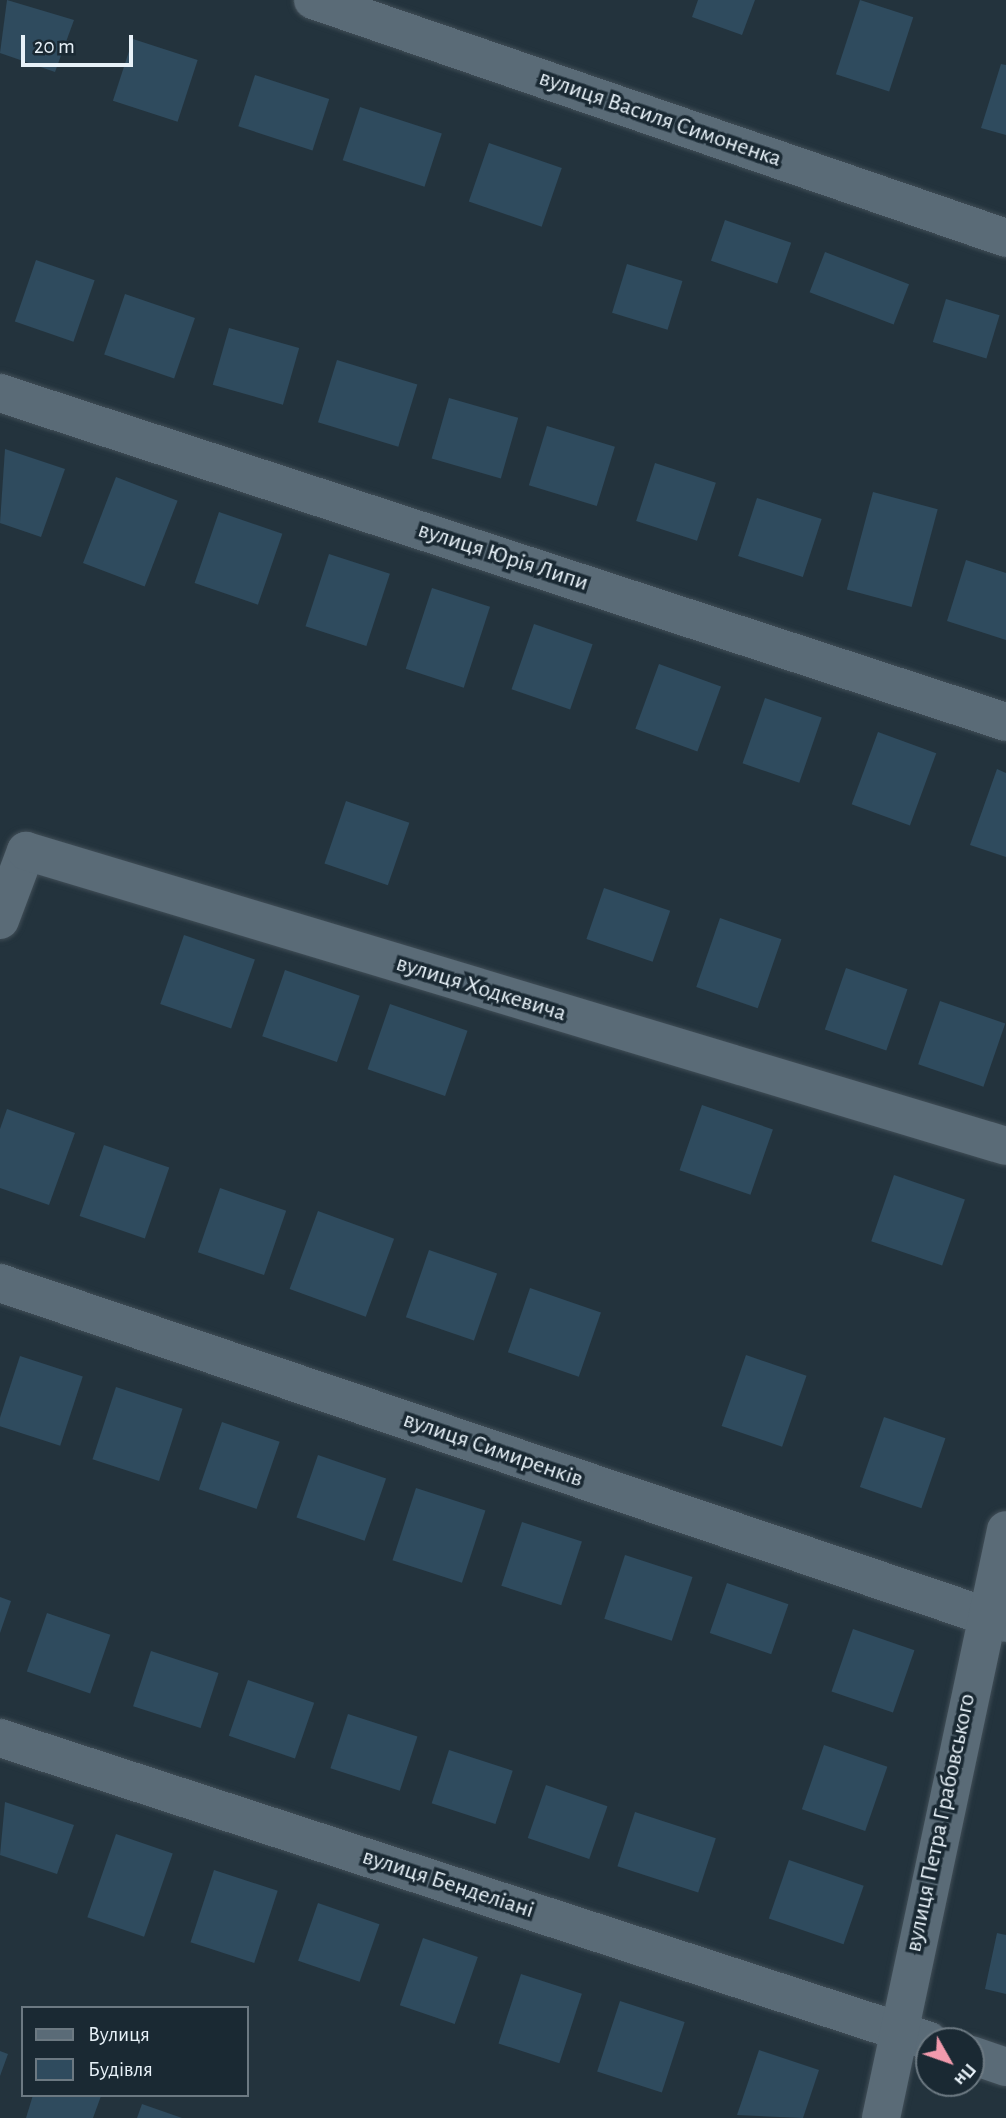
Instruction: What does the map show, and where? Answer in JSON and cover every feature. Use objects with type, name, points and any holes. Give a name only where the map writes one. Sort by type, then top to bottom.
[{"type":"street","name":"вулиця Василя Симоненка","points":[[313,0],[1006,238]]},
{"type":"street","name":"вулиця Юрія Липи","points":[[0,393],[1006,722]]},
{"type":"street","name":"вулиця Ходкевича","points":[[0,920],[26,851],[1006,1146]]},
{"type":"street","name":"вулиця Симиренків","points":[[0,1283],[996,1619]]},
{"type":"street","name":"вулиця Петра Грабовського","points":[[881,2118],[912,2035],[996,1619],[1006,1530]]},
{"type":"street","name":"вулиця Бенделіані","points":[[0,1738],[912,2035]]},
{"type":"street","points":[[985,2060],[1006,2067]]},
{"type":"building","points":[[7,0],[74,20],[55,72],[0,53]]},
{"type":"building","points":[[698,0],[755,0],[742,35],[692,17]]},
{"type":"building","points":[[860,0],[913,17],[889,91],[836,74]]},
{"type":"building","points":[[133,39],[198,60],[178,122],[113,101]]},
{"type":"building","points":[[1001,64],[1006,65],[1006,135],[981,128]]},
{"type":"building","points":[[255,75],[329,99],[312,150],[238,126]]},
{"type":"building","points":[[360,107],[442,134],[424,187],[343,160]]},
{"type":"building","points":[[489,143],[562,168],[542,227],[469,202]]},
{"type":"building","points":[[725,220],[791,243],[777,283],[711,261]]},
{"type":"building","points":[[825,252],[909,284],[894,324],[810,292]]},
{"type":"building","points":[[36,260],[95,280],[73,342],[15,321]]},
{"type":"building","points":[[627,264],[682,281],[668,330],[612,313]]},
{"type":"building","points":[[125,294],[195,318],[174,379],[104,355]]},
{"type":"building","points":[[946,299],[1000,315],[986,358],[933,342]]},
{"type":"building","points":[[229,328],[299,348],[283,405],[213,385]]},
{"type":"building","points":[[337,360],[417,385],[398,447],[318,422]]},
{"type":"building","points":[[449,398],[518,418],[501,478],[432,459]]},
{"type":"building","points":[[547,426],[615,447],[597,506],[529,485]]},
{"type":"building","points":[[5,449],[65,469],[41,537],[0,523]]},
{"type":"building","points":[[655,463],[716,483],[697,541],[636,521]]},
{"type":"building","points":[[116,477],[178,501],[145,587],[83,563]]},
{"type":"building","points":[[873,492],[938,509],[912,607],[847,590]]},
{"type":"building","points":[[757,498],[822,519],[803,577],[738,556]]},
{"type":"building","points":[[219,512],[282,534],[258,605],[195,583]]},
{"type":"building","points":[[329,554],[390,574],[366,646],[306,626]]},
{"type":"building","points":[[966,560],[1006,573],[1006,640],[947,621]]},
{"type":"building","points":[[432,588],[490,607],[464,688],[406,669]]},
{"type":"building","points":[[534,624],[593,644],[570,709],[512,689]]},
{"type":"building","points":[[659,664],[721,687],[697,751],[635,729]]},
{"type":"building","points":[[765,698],[822,718],[799,783],[743,763]]},
{"type":"building","points":[[878,732],[936,753],[910,826],[852,804]]},
{"type":"building","points":[[997,769],[1006,773],[1006,857],[970,845]]},
{"type":"building","points":[[346,801],[409,823],[388,885],[325,863]]},
{"type":"building","points":[[604,888],[670,911],[653,962],[586,939]]},
{"type":"building","points":[[720,918],[781,939],[758,1008],[696,987]]},
{"type":"building","points":[[184,935],[255,959],[231,1028],[160,1004]]},
{"type":"building","points":[[846,968],[907,989],[886,1051],[825,1029]]},
{"type":"building","points":[[285,970],[360,996],[337,1062],[262,1036]]},
{"type":"building","points":[[940,1001],[1005,1023],[983,1087],[918,1064]]},
{"type":"building","points":[[390,1004],[468,1031],[445,1096],[368,1069]]},
{"type":"building","points":[[702,1105],[773,1129],[750,1195],[680,1170]]},
{"type":"building","points":[[7,1109],[75,1133],[49,1205],[0,1188],[0,1129]]},
{"type":"building","points":[[104,1145],[169,1167],[145,1238],[80,1216]]},
{"type":"building","points":[[894,1175],[965,1199],[942,1266],[871,1241]]},
{"type":"building","points":[[220,1188],[286,1211],[264,1275],[198,1252]]},
{"type":"building","points":[[318,1211],[394,1239],[366,1317],[290,1289]]},
{"type":"building","points":[[429,1250],[497,1273],[474,1341],[406,1317]]},
{"type":"building","points":[[530,1288],[601,1312],[579,1377],[508,1352]]},
{"type":"building","points":[[746,1355],[807,1376],[782,1447],[722,1426]]},
{"type":"building","points":[[20,1356],[83,1376],[60,1446],[0,1426],[0,1418]]},
{"type":"building","points":[[116,1387],[183,1409],[159,1481],[93,1459]]},
{"type":"building","points":[[884,1417],[945,1438],[921,1508],[860,1487]]},
{"type":"building","points":[[222,1422],[280,1442],[257,1509],[199,1489]]},
{"type":"building","points":[[318,1455],[386,1478],[365,1541],[297,1517]]},
{"type":"building","points":[[416,1488],[485,1511],[462,1583],[393,1560]]},
{"type":"building","points":[[522,1522],[582,1541],[561,1605],[501,1586]]},
{"type":"building","points":[[625,1555],[693,1577],[672,1641],[604,1619]]},
{"type":"building","points":[[727,1583],[788,1604],[771,1654],[710,1633]]},
{"type":"building","points":[[0,1597],[11,1601],[0,1633]]},
{"type":"building","points":[[47,1613],[110,1635],[90,1693],[27,1672]]},
{"type":"building","points":[[853,1629],[914,1650],[893,1713],[832,1691]]},
{"type":"building","points":[[151,1651],[219,1673],[201,1728],[133,1706]]},
{"type":"building","points":[[248,1680],[314,1703],[295,1759],[229,1736]]},
{"type":"building","points":[[348,1714],[417,1737],[400,1791],[330,1768]]},
{"type":"building","points":[[824,1745],[887,1767],[865,1831],[802,1809]]},
{"type":"building","points":[[449,1750],[513,1771],[495,1824],[432,1803]]},
{"type":"building","points":[[546,1785],[607,1806],[589,1859],[528,1838]]},
{"type":"building","points":[[5,1802],[74,1825],[57,1874],[0,1855]]},
{"type":"building","points":[[635,1812],[716,1838],[698,1892],[617,1866]]},
{"type":"building","points":[[116,1834],[173,1854],[144,1937],[87,1917]]},
{"type":"building","points":[[789,1860],[864,1886],[844,1944],[769,1919]]},
{"type":"building","points":[[214,1870],[278,1891],[254,1963],[191,1942]]},
{"type":"building","points":[[318,1903],[379,1924],[360,1982],[298,1961]]},
{"type":"building","points":[[997,1933],[1006,1935],[1006,1994],[985,1989]]},
{"type":"building","points":[[423,1938],[478,1957],[455,2024],[400,2005]]},
{"type":"building","points":[[521,1974],[582,1994],[559,2063],[498,2043]]},
{"type":"building","points":[[620,2001],[685,2022],[662,2092],[597,2071]]},
{"type":"building","points":[[759,2050],[819,2070],[803,2118],[737,2115]]},
{"type":"building","points":[[0,2051],[8,2054],[0,2076]]},
{"type":"building","points":[[32,2097],[101,2097],[93,2118],[26,2118]]},
{"type":"building","points":[[142,2104],[182,2118],[137,2118]]}]
